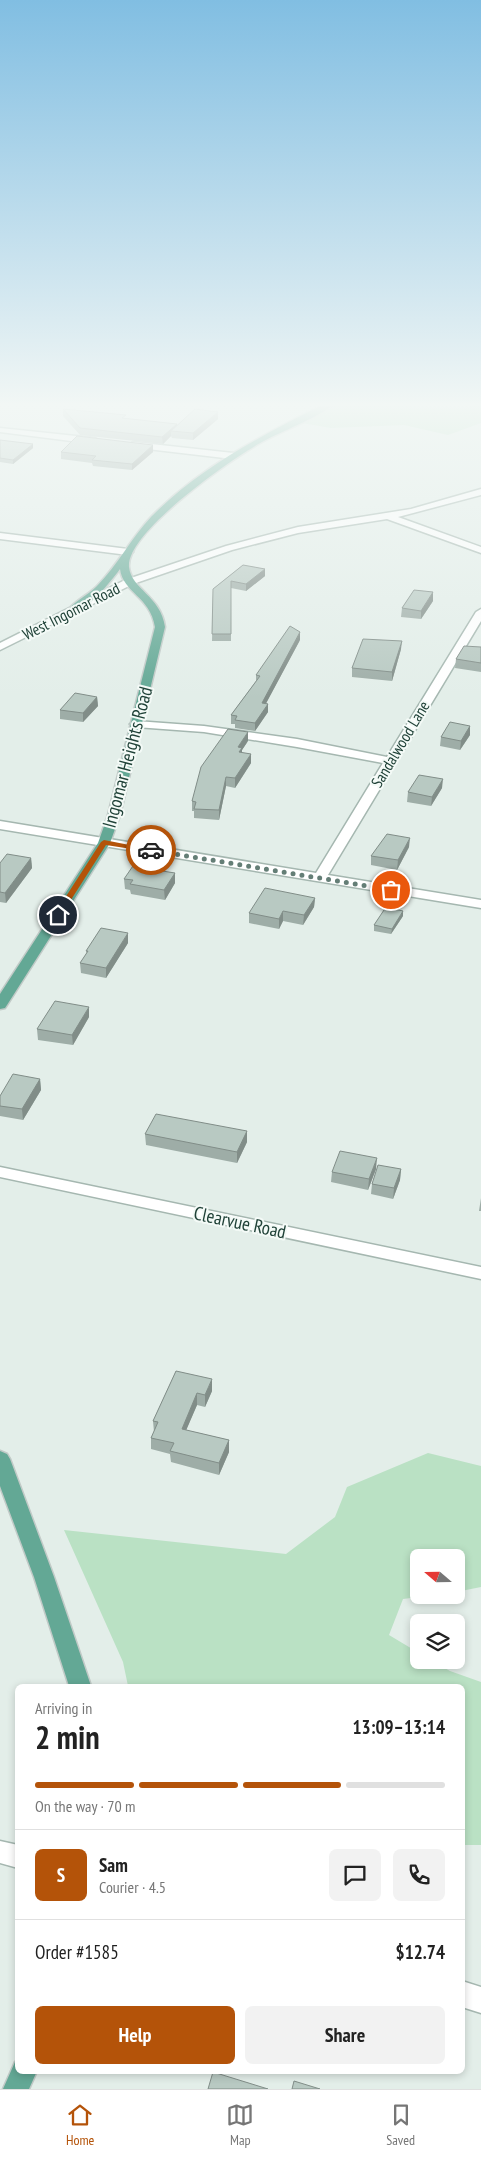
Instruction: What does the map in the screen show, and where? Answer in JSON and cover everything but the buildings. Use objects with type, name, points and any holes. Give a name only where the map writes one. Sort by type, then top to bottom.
[{"type":"main road","points":[[73,610],[101,588],[142,532],[174,502]]},
{"type":"main road","name":"West Ingomar Road","points":[[128,552],[124,566],[130,582]]},
{"type":"main road","name":"Ingomar Heights Road","points":[[0,1005],[104,842],[114,815],[156,647],[160,619],[151,602],[130,582]]},
{"type":"main road","points":[[0,1458],[44,1577],[79,1684]]},
{"type":"main road","points":[[16,2089],[23,2074]]},
{"type":"street","points":[[130,582],[229,548],[274,536],[298,530],[390,517],[445,502]]},
{"type":"street","points":[[390,517],[481,550]]},
{"type":"street","points":[[0,536],[128,552]]},
{"type":"street","name":"West Ingomar Road","points":[[0,647],[130,582]]},
{"type":"street","name":"Sandalwood Lane","points":[[320,878],[481,612]]},
{"type":"street","points":[[136,724],[204,729],[297,743],[390,761]]},
{"type":"street","points":[[0,825],[481,904]]},
{"type":"street","name":"Clearvue Road","points":[[0,1172],[481,1273]]},
{"type":"street","points":[[0,1852],[15,1856]]},
{"type":"street","points":[[465,1995],[481,2000]]},
{"type":"green space","points":[[428,1453],[481,1466],[481,1587],[465,1590],[465,1549],[410,1549],[410,1598],[403,1599],[389,1635],[410,1648],[410,1669],[447,1669],[481,1682],[481,1845],[465,1845],[465,1684],[128,1684],[123,1662],[64,1530],[286,1554],[335,1517],[347,1487]]},
{"type":"way so far","points":[[151,850],[391,890]]},
{"type":"route","points":[[58,915],[104,842],[151,850]]}]
